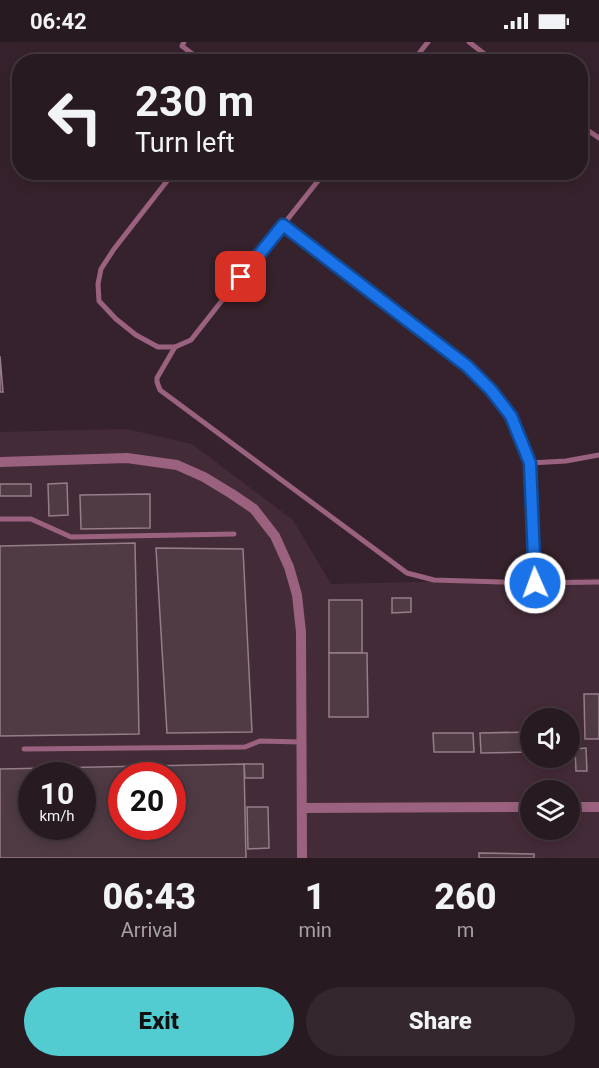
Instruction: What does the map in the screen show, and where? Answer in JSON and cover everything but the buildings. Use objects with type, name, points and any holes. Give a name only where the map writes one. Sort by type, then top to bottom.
[{"type":"street","points":[[0,462],[127,458],[177,465],[204,477],[254,509],[275,536],[289,567],[297,595],[301,632],[302,858]]},
{"type":"street","points":[[302,808],[520,807]]},
{"type":"street","points":[[580,807],[599,807]]},
{"type":"lane","points":[[184,42],[182,46],[192,54]]},
{"type":"lane","points":[[418,54],[428,42]]},
{"type":"lane","points":[[469,42],[485,54]]},
{"type":"lane","points":[[168,180],[114,249],[101,269],[98,284],[99,301],[136,335],[158,347],[175,347],[191,340],[319,180]]},
{"type":"lane","points":[[283,225],[467,366],[491,390],[511,416],[530,463],[535,583]]},
{"type":"lane","points":[[175,347],[157,378],[160,390],[407,573],[434,580],[599,582]]},
{"type":"lane","points":[[530,463],[566,461],[599,455]]},
{"type":"lane","points":[[0,519],[31,519],[71,537],[234,534]]},
{"type":"lane","points":[[24,749],[245,747],[260,741],[302,742]]},
{"type":"shaded area","points":[[127,429],[192,444],[293,520],[331,584],[599,578],[599,858],[0,858],[0,432]]},
{"type":"route","points":[[241,277],[283,225],[467,366],[491,390],[511,416],[530,463],[535,583]]}]
